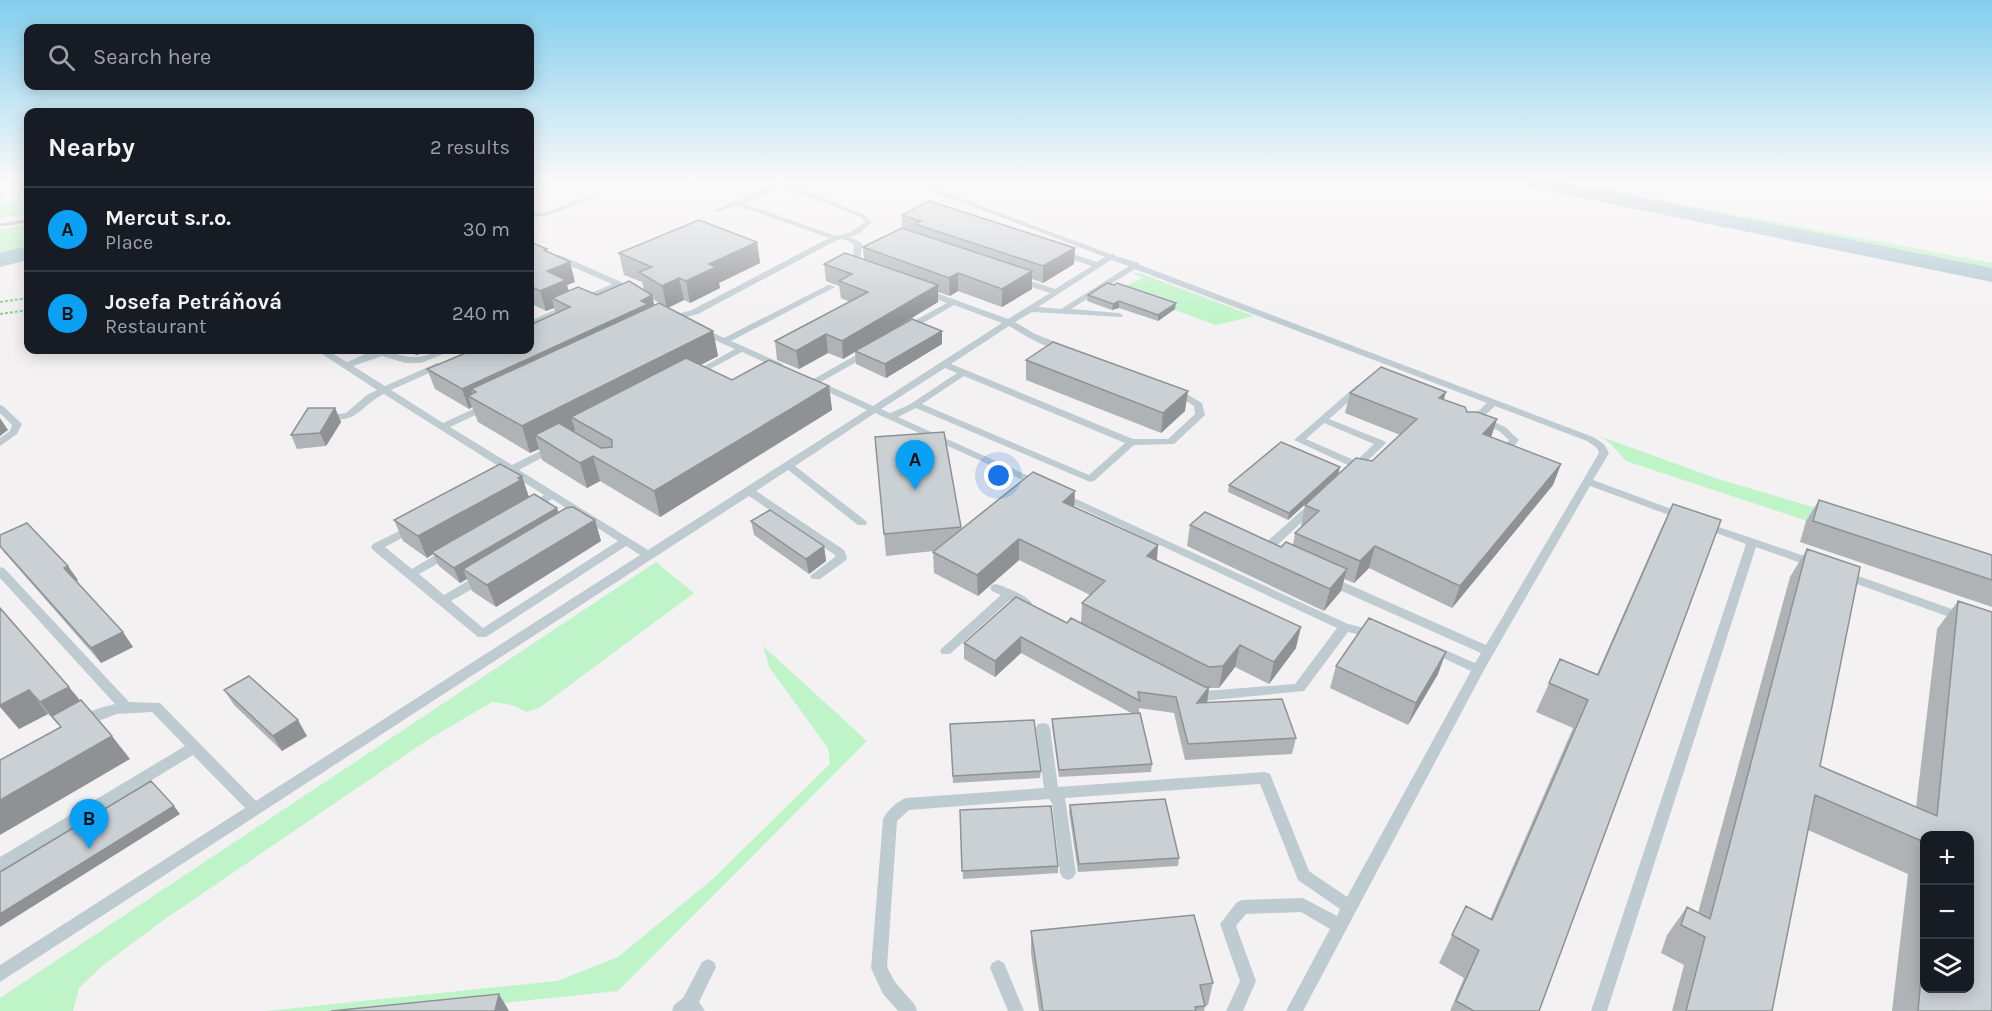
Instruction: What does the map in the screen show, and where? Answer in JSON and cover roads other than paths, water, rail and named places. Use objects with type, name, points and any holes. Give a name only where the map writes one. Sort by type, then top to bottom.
[{"type":"main road","points":[[1766,229],[1992,275]]},
{"type":"main road","points":[[0,260],[24,254]]},
{"type":"lane","points":[[815,229],[858,243],[856,267],[867,271]]},
{"type":"lane","points":[[669,320],[695,312],[857,229]]},
{"type":"lane","points":[[1038,229],[1590,439],[1601,446],[1604,453],[1488,651],[1294,1011]]},
{"type":"lane","points":[[1055,251],[1098,265]]},
{"type":"lane","points":[[549,253],[637,295]]},
{"type":"lane","points":[[0,974],[647,554],[1112,256]]},
{"type":"lane","points":[[1061,312],[1136,265]]},
{"type":"lane","points":[[1012,277],[1056,292]]},
{"type":"lane","points":[[534,322],[618,284]]},
{"type":"lane","points":[[724,341],[831,287]]},
{"type":"lane","points":[[920,291],[1010,322],[1032,336],[1076,353]]},
{"type":"lane","points":[[903,331],[952,303]]},
{"type":"lane","points":[[1030,309],[1119,315]]},
{"type":"lane","points":[[664,312],[669,320],[683,322]]},
{"type":"lane","points":[[693,327],[794,373]]},
{"type":"lane","points":[[815,382],[874,348]]},
{"type":"lane","points":[[680,382],[742,349]]},
{"type":"lane","points":[[332,354],[511,474],[551,495],[580,519],[647,554]]},
{"type":"lane","points":[[347,365],[374,354]]},
{"type":"lane","points":[[385,354],[406,360],[421,360],[435,354]]},
{"type":"lane","points":[[334,417],[349,416],[370,397],[453,359]]},
{"type":"lane","points":[[943,364],[1132,442],[1171,442],[1200,415],[1199,405],[1186,395],[1164,387]]},
{"type":"lane","points":[[889,417],[916,405],[963,373]]},
{"type":"lane","points":[[804,378],[1345,627],[1385,637]]},
{"type":"lane","points":[[1322,420],[1381,444],[1353,469],[1299,440],[1363,384]]},
{"type":"lane","points":[[442,427],[496,402]]},
{"type":"lane","points":[[1465,429],[1494,402]]},
{"type":"lane","points":[[916,405],[1090,479],[1132,442]]},
{"type":"lane","points":[[0,408],[17,424],[14,432],[0,443]]},
{"type":"lane","points":[[1466,414],[1502,429],[1514,440],[1499,459]]},
{"type":"lane","points":[[511,474],[567,441]]},
{"type":"lane","points":[[787,464],[862,523]]},
{"type":"lane","points":[[1587,481],[1970,620]]},
{"type":"lane","points":[[747,490],[840,553],[841,558],[816,576]]},
{"type":"lane","points":[[521,512],[551,495]]},
{"type":"lane","points":[[1265,550],[1324,496]]},
{"type":"lane","points":[[426,521],[377,547],[482,634],[625,541]]},
{"type":"lane","points":[[1599,1011],[1752,542]]},
{"type":"lane","points":[[411,574],[461,546]]},
{"type":"lane","points":[[443,601],[494,570]]},
{"type":"lane","points":[[0,571],[124,706]]},
{"type":"lane","points":[[1318,576],[1488,651]]},
{"type":"lane","points":[[996,588],[1040,610]]},
{"type":"lane","points":[[946,651],[1010,594]]},
{"type":"lane","points":[[1183,685],[1203,696],[1299,688],[1345,627]]},
{"type":"lane","points":[[1418,645],[1440,651],[1478,669]]},
{"type":"lane","points":[[65,732],[96,714],[124,706],[155,707],[255,809]]},
{"type":"lane","points":[[1043,728],[1052,794],[1059,800],[1068,873]]},
{"type":"lane","points":[[0,865],[193,748]]},
{"type":"lane","points":[[909,1011],[889,988],[879,968],[890,819],[906,804],[1265,778],[1303,875],[1350,907]]},
{"type":"lane","points":[[1234,1011],[1248,981],[1228,924],[1242,908],[1303,905],[1340,926]]},
{"type":"lane","points":[[688,1009],[708,967]]},
{"type":"lane","points":[[998,968],[1016,1011]]},
{"type":"place","name":"Mercut s.r.o.","points":[[915,490]]},
{"type":"place","name":"Josefa Petráňová","points":[[89,849]]}]
